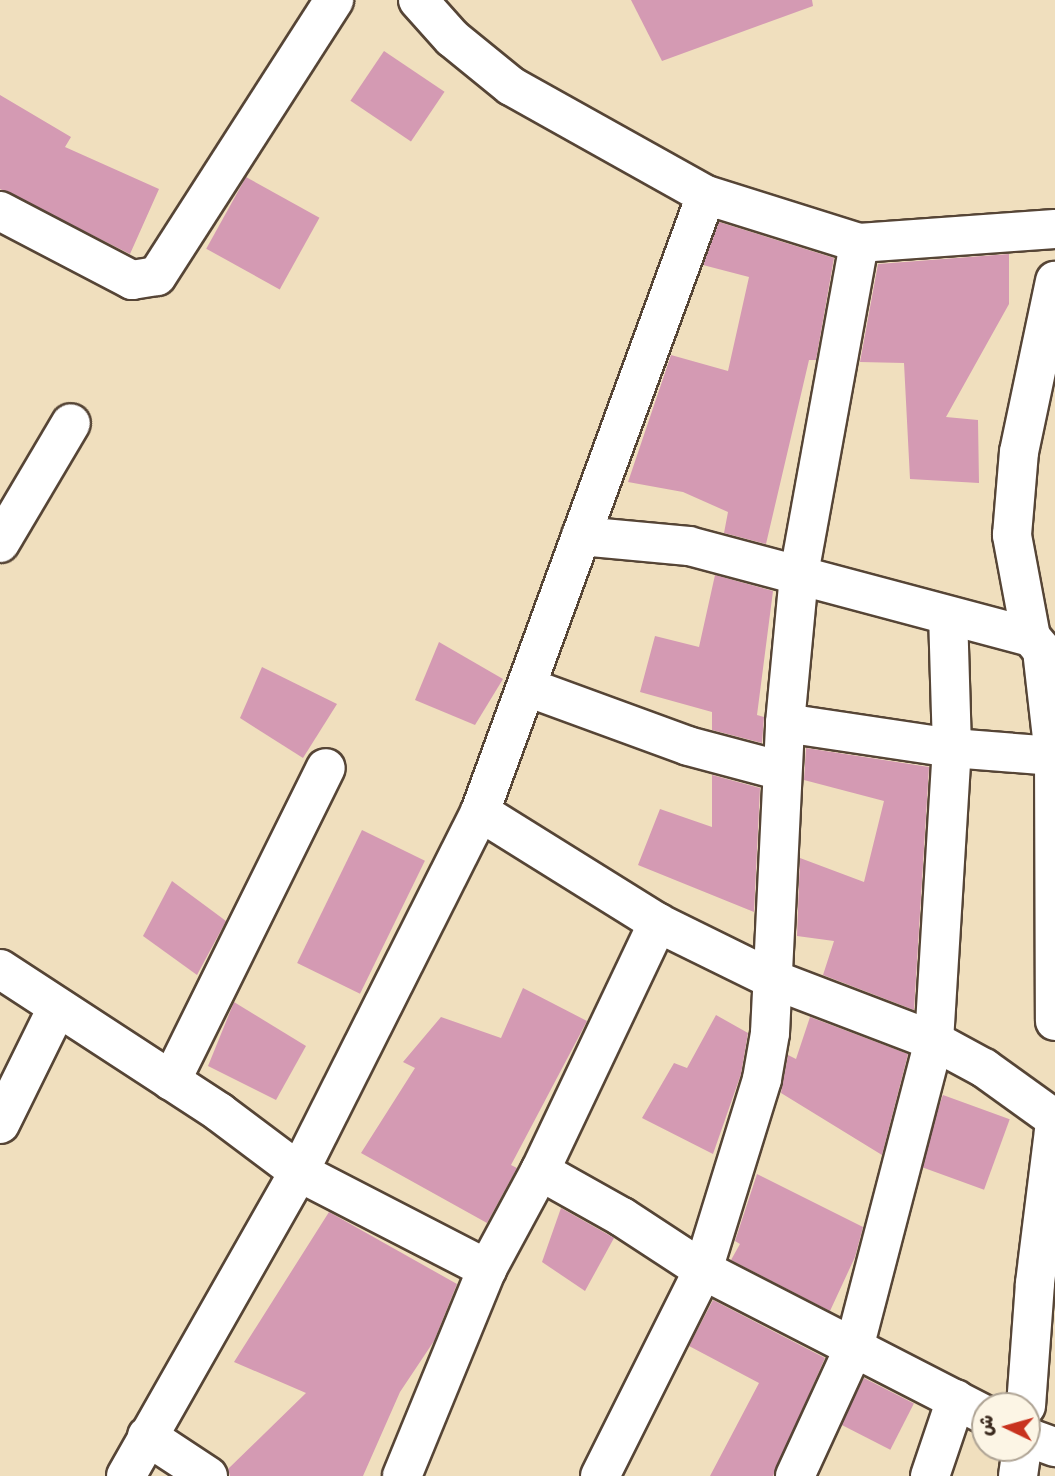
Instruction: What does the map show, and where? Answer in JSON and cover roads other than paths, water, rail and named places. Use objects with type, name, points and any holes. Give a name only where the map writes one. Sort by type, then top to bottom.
[{"type":"street","points":[[0,211],[132,280],[157,276],[334,0]]},
{"type":"street","points":[[418,0],[452,38],[511,86],[706,195],[859,243],[1055,229]]},
{"type":"street","points":[[126,1476],[299,1172],[480,812],[706,195]]},
{"type":"street","points":[[600,1476],[703,1270],[762,1079],[770,1034],[785,723],[799,574],[859,243]]},
{"type":"street","points":[[1055,281],[1019,452],[1012,536],[1031,637],[1042,650],[1054,756],[1055,1021]]},
{"type":"street","points":[[0,543],[72,423]]},
{"type":"street","points":[[581,536],[689,546],[1031,637]]},
{"type":"street","points":[[794,1476],[855,1348],[934,1041],[952,748],[948,617]]},
{"type":"street","points":[[527,687],[688,746],[782,771]]},
{"type":"street","points":[[785,723],[952,748],[1054,756]]},
{"type":"street","points":[[171,1081],[326,768]]},
{"type":"street","points":[[480,812],[658,923],[772,979],[934,1041],[984,1068],[1054,1134],[1045,1285],[1028,1392]]},
{"type":"street","points":[[402,1476],[487,1269],[540,1171],[658,923]]},
{"type":"street","points":[[0,969],[171,1081],[299,1172],[487,1269]]},
{"type":"street","points":[[0,1124],[57,1008]]},
{"type":"street","points":[[540,1171],[622,1217],[703,1270],[971,1407],[930,1476]]},
{"type":"street","points":[[147,1436],[208,1476]]}]
